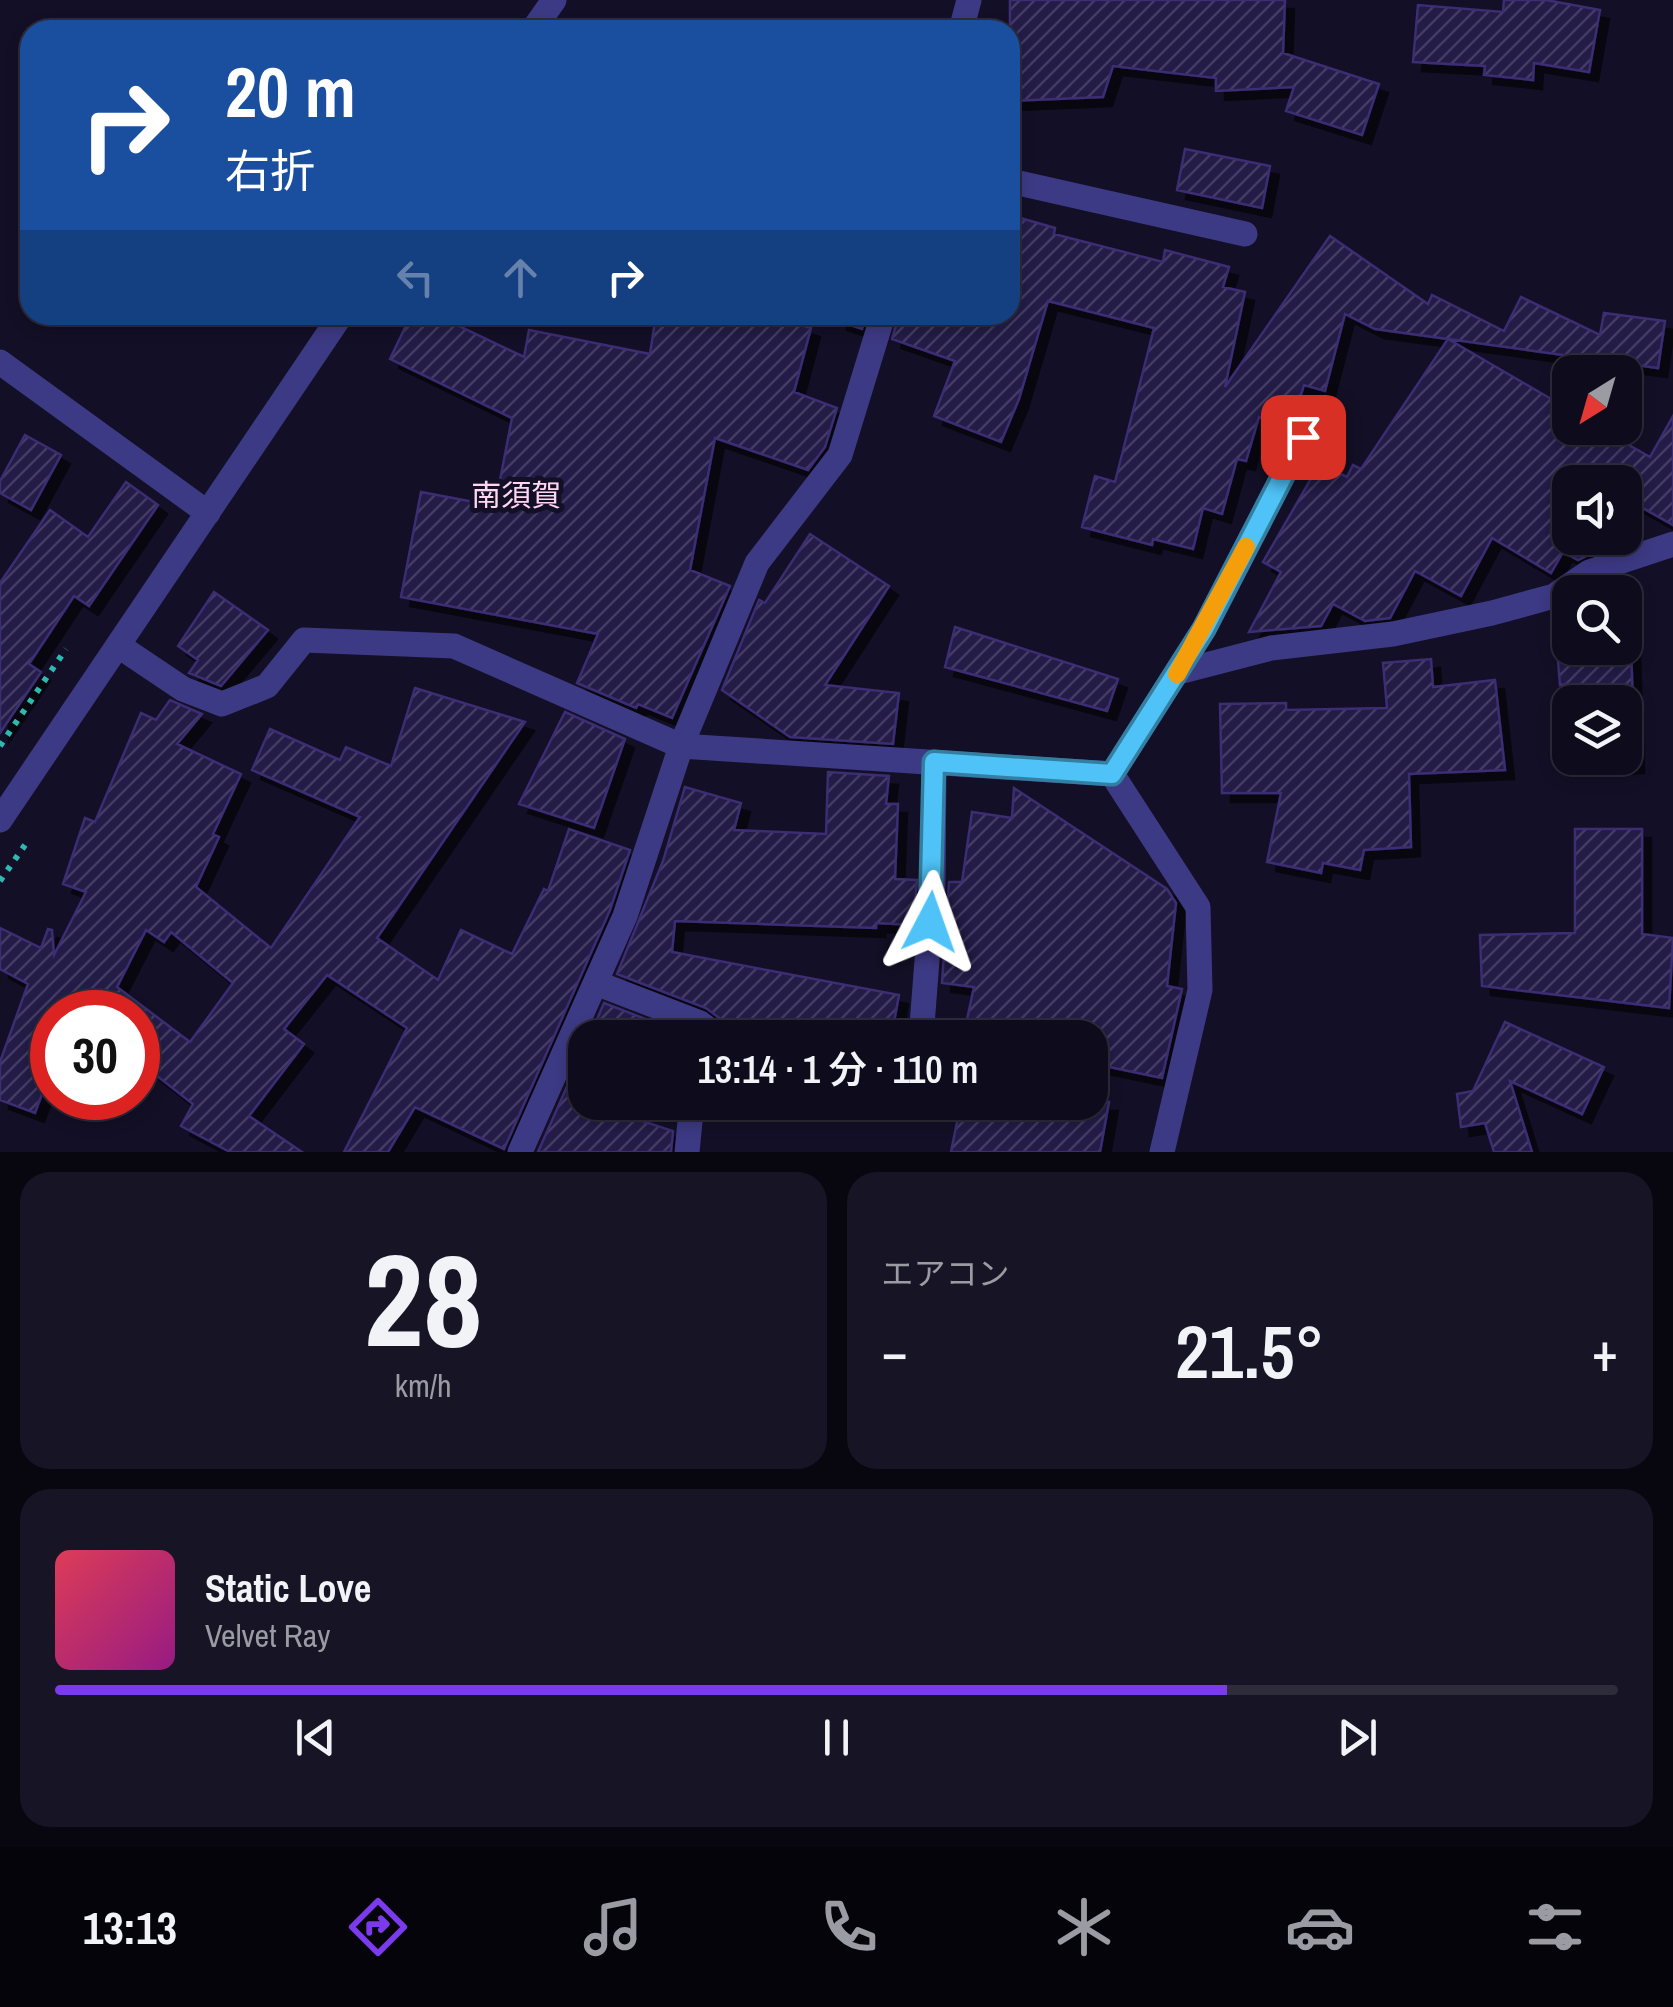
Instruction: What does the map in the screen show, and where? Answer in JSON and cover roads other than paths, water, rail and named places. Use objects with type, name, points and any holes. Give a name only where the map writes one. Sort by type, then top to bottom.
[{"type":"street","points":[[1020,182],[1245,234]]},
{"type":"street","points":[[0,820],[334,325]]},
{"type":"street","points":[[520,1152],[625,916],[681,746],[757,563],[840,455],[880,325]]},
{"type":"street","points":[[0,362],[208,513]]},
{"type":"street","points":[[1112,774],[1179,672],[1303,437]]},
{"type":"street","points":[[1179,672],[1271,648],[1394,634],[1492,613],[1554,596],[1589,572],[1673,544]]},
{"type":"street","points":[[119,646],[183,689],[222,704],[267,686],[304,640],[454,646],[681,746],[1112,774]]},
{"type":"street","points":[[922,1020],[933,883],[934,762]]},
{"type":"street","points":[[1112,774],[1198,908],[1200,990],[1162,1152]]},
{"type":"street","points":[[596,983],[677,1020]]},
{"type":"street","points":[[687,1152],[690,1120]]},
{"type":"district","name":"南須賀","points":[[516,495]]}]
